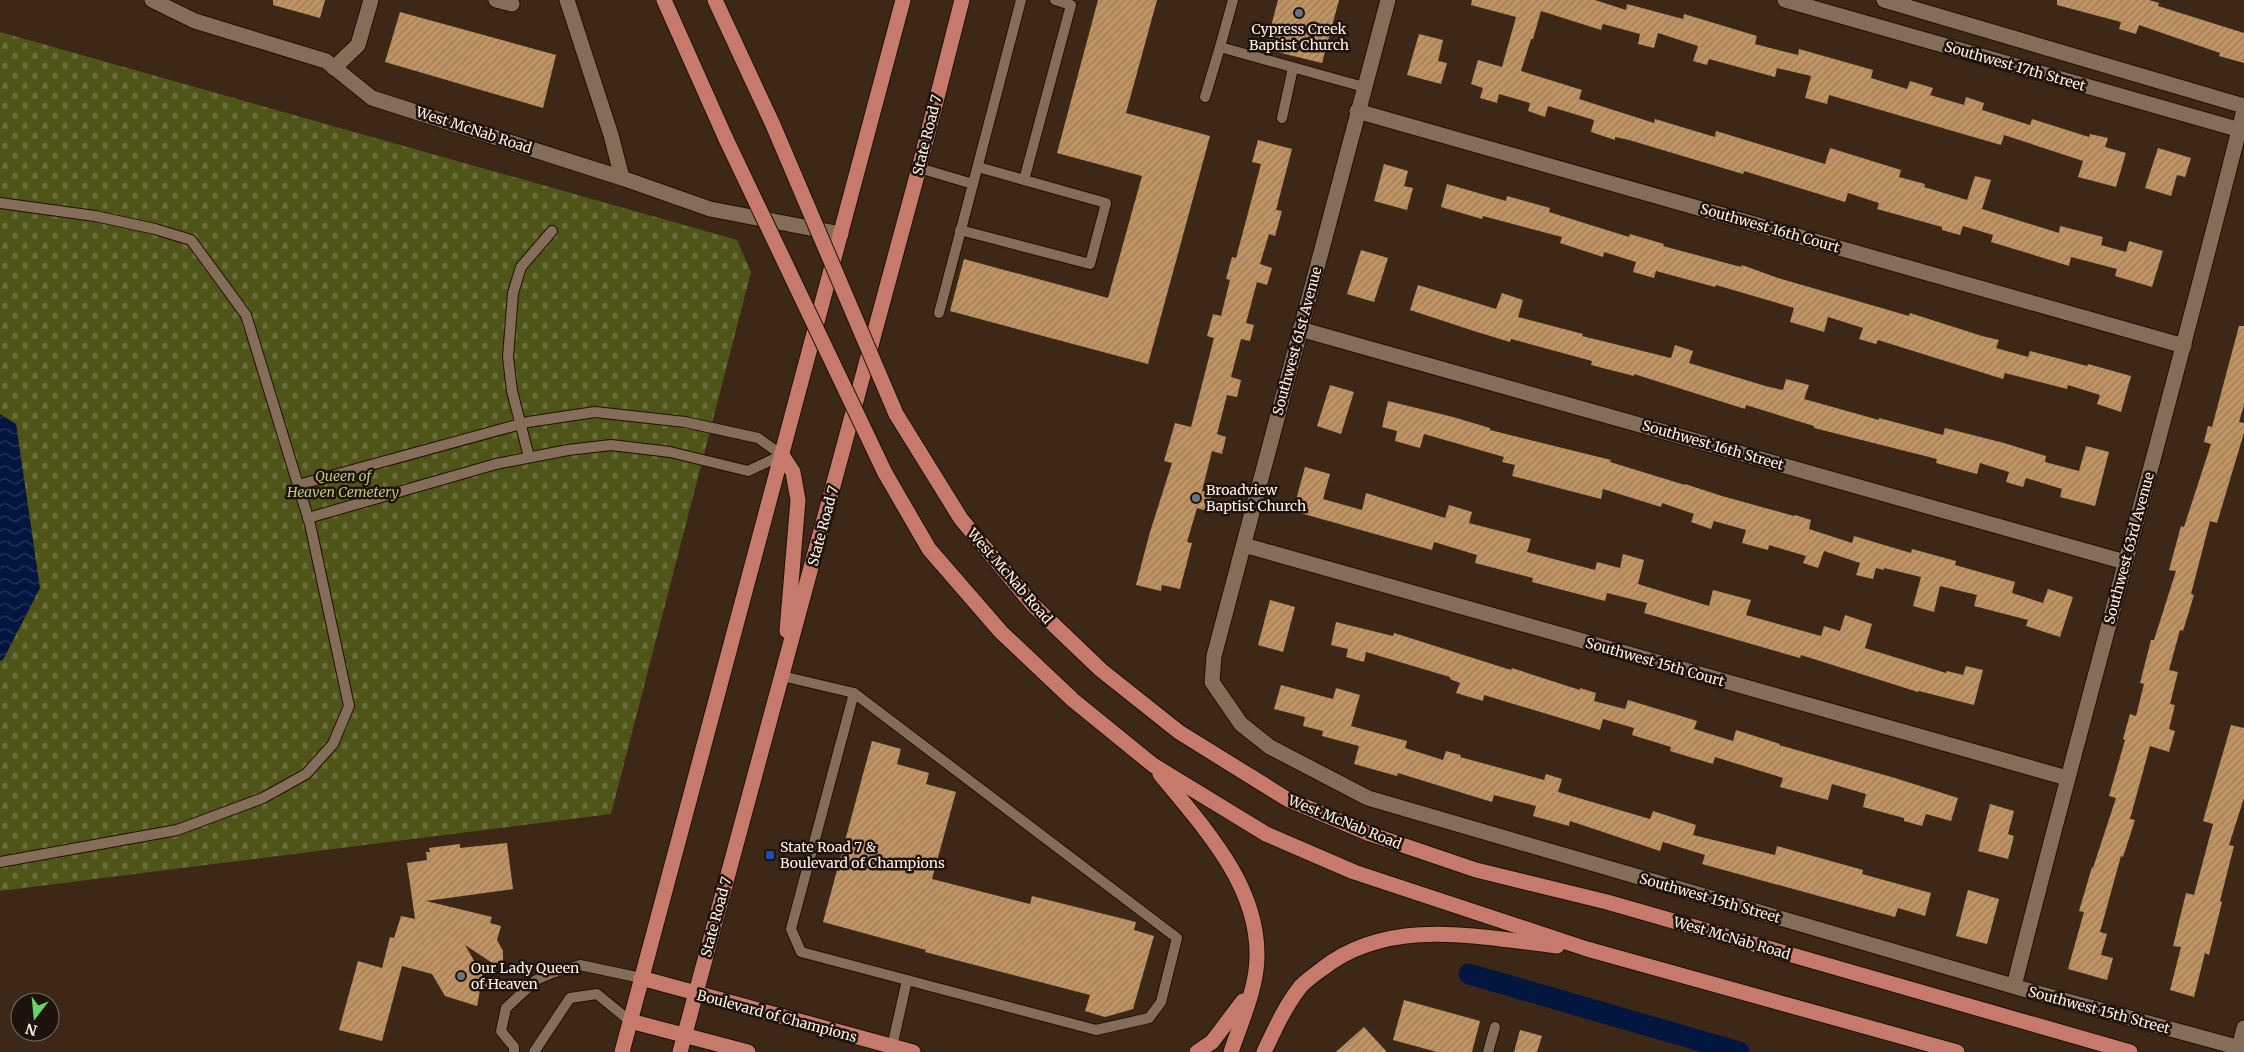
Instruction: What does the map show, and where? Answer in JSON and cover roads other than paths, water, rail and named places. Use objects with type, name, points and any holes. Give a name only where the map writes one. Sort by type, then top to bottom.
[{"type":"main road","points":[[664,0],[726,139],[885,473],[929,549],[1001,632],[1073,700],[1153,766],[1266,834],[1354,872],[1587,949],[1957,1052]]},
{"type":"main road","name":"West McNab Road","points":[[715,0],[773,125],[896,414],[961,519],[1033,605],[1101,670],[1179,732],[1286,799],[1370,834],[1476,870],[1607,902],[2130,1052]]},
{"type":"main road","points":[[622,1052],[903,0]]},
{"type":"main road","name":"State Road 7","points":[[680,1052],[919,168],[962,0]]},
{"type":"main road","points":[[782,455],[793,472],[798,500],[783,673]]},
{"type":"main road","points":[[1153,766],[1208,832],[1228,860],[1245,897],[1255,931],[1257,957],[1251,990],[1231,1052]]},
{"type":"main road","points":[[1264,1052],[1279,1019],[1302,985],[1334,960],[1365,944],[1407,935],[1456,934],[1587,949]]},
{"type":"main road","name":"Boulevard of Champions","points":[[641,978],[913,1052]]},
{"type":"main road","points":[[1197,1052],[1212,1042],[1251,990]]},
{"type":"main road","points":[[630,1021],[748,1052]]},
{"type":"street","name":"West McNab Road","points":[[152,0],[195,21],[326,61],[372,98],[622,178],[710,210],[841,234]]},
{"type":"street","points":[[334,68],[358,45],[371,0]]},
{"type":"street","points":[[496,0],[512,4]]},
{"type":"street","points":[[567,0],[611,135],[622,178]]},
{"type":"street","name":"Southwest 61st Avenue","points":[[1212,682],[1214,656],[1357,111],[1388,0]]},
{"type":"street","name":"Southwest 17th Street","points":[[1785,0],[2242,130]]},
{"type":"street","name":"Southwest 17th Street","points":[[1887,0],[2244,106]]},
{"type":"street","points":[[1928,41],[1935,15]]},
{"type":"street","name":"Southwest 63rd Avenue","points":[[2014,986],[2067,778],[2242,130],[2244,110]]},
{"type":"street","name":"Southwest 16th Court","points":[[1357,111],[2184,346]]},
{"type":"street","name":"Southwest 16th Street","points":[[1300,329],[2125,562]]},
{"type":"street","name":"Southwest 15th Court","points":[[1244,545],[2067,778]]},
{"type":"street","name":"Southwest 15th Street","points":[[1212,682],[1240,724],[1270,747],[1368,798],[2014,986],[2241,1048]]},
{"type":"street","points":[[2241,1048],[2244,1028]]},
{"type":"lane","points":[[939,313],[1021,0]]},
{"type":"lane","points":[[1024,180],[1070,5],[1055,0]]},
{"type":"lane","points":[[1206,97],[1233,0]]},
{"type":"lane","points":[[1220,47],[1364,87]]},
{"type":"lane","points":[[1282,118],[1293,68]]},
{"type":"lane","points":[[960,230],[1090,264],[1106,203],[978,167]]},
{"type":"lane","points":[[919,168],[973,184]]},
{"type":"lane","points":[[0,203],[95,216],[155,229],[191,240],[246,316],[308,518],[349,706],[333,744],[306,774],[263,798],[177,830],[0,862]]},
{"type":"lane","points":[[529,458],[512,391],[508,357],[513,293],[520,268],[552,231]]},
{"type":"lane","points":[[298,485],[520,424],[595,412],[685,422],[758,438],[782,455],[748,471],[670,452],[611,445],[568,450],[496,464],[308,518]]},
{"type":"lane","points":[[783,673],[854,693],[1177,938],[1160,1002],[1149,1018],[1096,1030],[801,952],[791,929],[854,693]]},
{"type":"lane","points":[[514,1052],[514,1047],[501,1031],[506,1008],[536,980],[580,965],[641,978]]},
{"type":"lane","points":[[892,1046],[907,980]]},
{"type":"lane","points":[[534,1052],[570,998],[597,994],[630,1021]]},
{"type":"lane","points":[[1488,1052],[1495,1027]]},
{"type":"water","points":[[0,414],[16,424],[40,588],[3,660],[0,661]]},
{"type":"waterway","points":[[1469,974],[1739,1052]]},
{"type":"place","name":"Cypress Creek Baptist Church","points":[[1299,13]]},
{"type":"place","name":"Broadview Baptist Church","points":[[1196,498]]},
{"type":"place","name":"State Road 7 & Boulevard of Champions","points":[[770,855]]},
{"type":"place","name":"Our Lady Queen of Heaven","points":[[461,976]]},
{"type":"park label","name":"Queen of Heaven Cemetery","points":[[343,484]]}]
